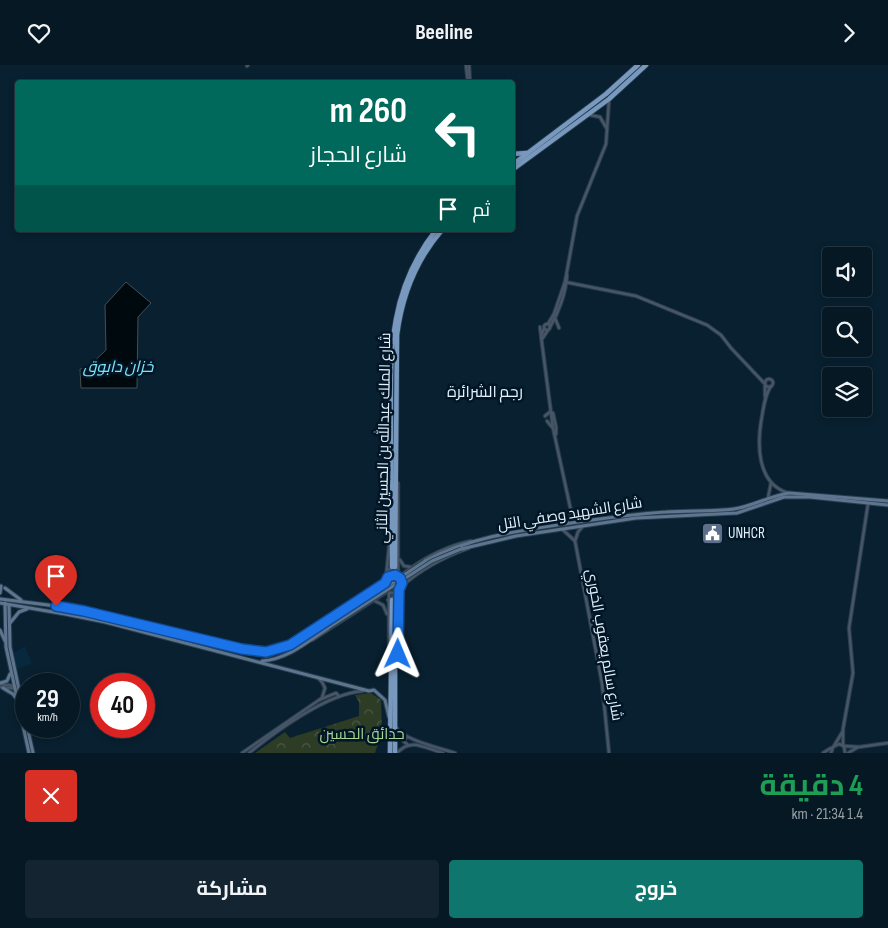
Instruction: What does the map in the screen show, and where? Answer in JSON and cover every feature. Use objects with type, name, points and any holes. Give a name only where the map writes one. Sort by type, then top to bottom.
[{"type":"highway","points":[[516,164],[606,94],[638,65]]},
{"type":"highway","points":[[516,164],[609,99],[646,65]]},
{"type":"highway","points":[[515,155],[528,153]]},
{"type":"highway","name":"شارع الملك عبدالله بن الحسين الثاني","points":[[393,567],[391,384],[394,325],[401,294],[411,270],[435,232]]},
{"type":"highway","name":"شارع الملك عبدالله بن الحسين الثاني","points":[[393,567],[396,474],[396,346],[400,314],[408,287],[416,269],[441,232]]},
{"type":"highway","points":[[394,600],[393,668],[396,753]]},
{"type":"highway","points":[[390,753],[389,717],[393,668]]},
{"type":"main road","name":"شارع الشهيد وصفي التل","points":[[488,540],[660,514],[735,509],[789,493],[838,499]]},
{"type":"main road","name":"شارع الشهيد وصفي التل","points":[[660,514],[737,513],[784,497],[888,501]]},
{"type":"main road","points":[[838,499],[888,505]]},
{"type":"main road","name":"شارع الشهيد وصفي التل","points":[[259,661],[272,660],[287,655],[327,627],[432,561],[461,547],[581,521],[654,515]]},
{"type":"main road","points":[[0,593],[3,587],[20,599],[29,602]]},
{"type":"main road","name":"شارع الشهيد وصفي التل","points":[[4,602],[29,602],[84,611],[253,651],[276,650],[327,627]]},
{"type":"main road","points":[[4,602],[80,617],[315,675],[369,691],[376,691],[384,698],[389,717]]},
{"type":"main road","points":[[4,602],[9,624],[15,681]]},
{"type":"main road","points":[[4,602],[6,642],[15,685]]},
{"type":"main road","points":[[9,624],[19,612],[29,608]]},
{"type":"main road","points":[[0,630],[6,642]]},
{"type":"main road","points":[[11,671],[8,680],[1,686],[15,697]]},
{"type":"main road","points":[[26,738],[29,753]]},
{"type":"main road","points":[[30,738],[33,753]]},
{"type":"street","points":[[468,65],[469,80]]},
{"type":"street","points":[[542,338],[555,318],[566,282],[577,216],[603,152],[608,130],[609,99]]},
{"type":"street","points":[[587,115],[600,117],[608,130]]},
{"type":"street","points":[[544,329],[549,327],[566,282]]},
{"type":"street","points":[[566,282],[636,296],[707,325],[717,331],[765,385],[771,386]]},
{"type":"street","points":[[555,318],[559,328]]},
{"type":"street","points":[[542,338],[544,325],[549,327]]},
{"type":"street","points":[[540,327],[554,428],[571,511],[570,519],[566,524]]},
{"type":"street","points":[[758,377],[772,381],[765,398]]},
{"type":"street","points":[[767,379],[765,381],[765,398],[759,431],[759,449],[762,465],[771,481],[780,490],[789,493]]},
{"type":"street","points":[[545,416],[552,411]]},
{"type":"street","points":[[552,411],[556,425],[556,435]]},
{"type":"street","points":[[547,421],[554,428]]},
{"type":"street","points":[[396,474],[399,492],[399,555],[403,565],[413,567]]},
{"type":"street","points":[[768,498],[771,481]]},
{"type":"street","points":[[859,747],[847,753],[843,746],[844,729],[853,679],[850,628],[868,504]]},
{"type":"street","points":[[571,511],[581,521]]},
{"type":"street","points":[[575,541],[578,532],[584,525]]},
{"type":"street","points":[[562,529],[575,541]]},
{"type":"street","points":[[399,577],[435,553],[454,545],[488,540]]},
{"type":"street","points":[[388,617],[399,590],[415,575],[452,555],[488,540]]},
{"type":"street","name":"شارع سالم يعقوب الخوري","points":[[575,541],[602,683],[609,753]]},
{"type":"street","points":[[394,600],[385,583],[399,555]]},
{"type":"street","points":[[393,567],[402,581],[401,587]]},
{"type":"street","points":[[410,569],[408,575],[415,575]]},
{"type":"street","points":[[386,578],[391,575],[399,577]]},
{"type":"street","points":[[297,642],[385,583]]},
{"type":"street","points":[[374,590],[380,590],[382,596]]},
{"type":"street","points":[[308,641],[318,637],[389,591],[399,590]]},
{"type":"street","points":[[373,601],[383,605],[388,617],[393,668]]},
{"type":"street","points":[[315,675],[325,688],[324,695],[318,701]]},
{"type":"street","points":[[1,686],[15,688]]},
{"type":"street","points":[[249,753],[300,717],[338,697],[353,692],[369,691]]},
{"type":"street","points":[[242,753],[297,713],[336,693],[338,697]]},
{"type":"street","points":[[297,713],[300,717]]},
{"type":"street","points":[[394,722],[399,732],[408,737],[455,753]]},
{"type":"street","points":[[832,753],[844,729]]},
{"type":"street","points":[[407,744],[404,739],[408,737]]},
{"type":"street","points":[[823,753],[839,744],[859,747],[888,743]]},
{"type":"street","points":[[396,753],[407,744],[414,744],[443,753]]},
{"type":"shaded area","points":[[25,646],[32,664],[16,669],[14,653]]},
{"type":"green space","name":"حدائق الحسين","points":[[371,693],[381,700],[382,731],[375,753],[255,753],[285,732],[290,738],[359,716],[359,702],[355,695]]},
{"type":"green space","points":[[360,733],[368,753],[338,753],[334,742]]},
{"type":"water","name":"خزان دابوق","points":[[126,282],[151,303],[138,317],[137,388],[81,388],[80,369],[87,368],[106,350],[105,305]]},
{"type":"tunnel","points":[[395,567],[395,600]]},
{"type":"tunnel","points":[[392,569],[392,600]]},
{"type":"place","name":"UNHCR","points":[[712,533]]},
{"type":"district","name":"رجم الشرائرة","points":[[485,392]]},
{"type":"route","points":[[56,606],[242,649],[266,652],[297,642],[385,583],[388,577],[395,575],[400,578],[402,583],[399,590],[398,654]]}]
